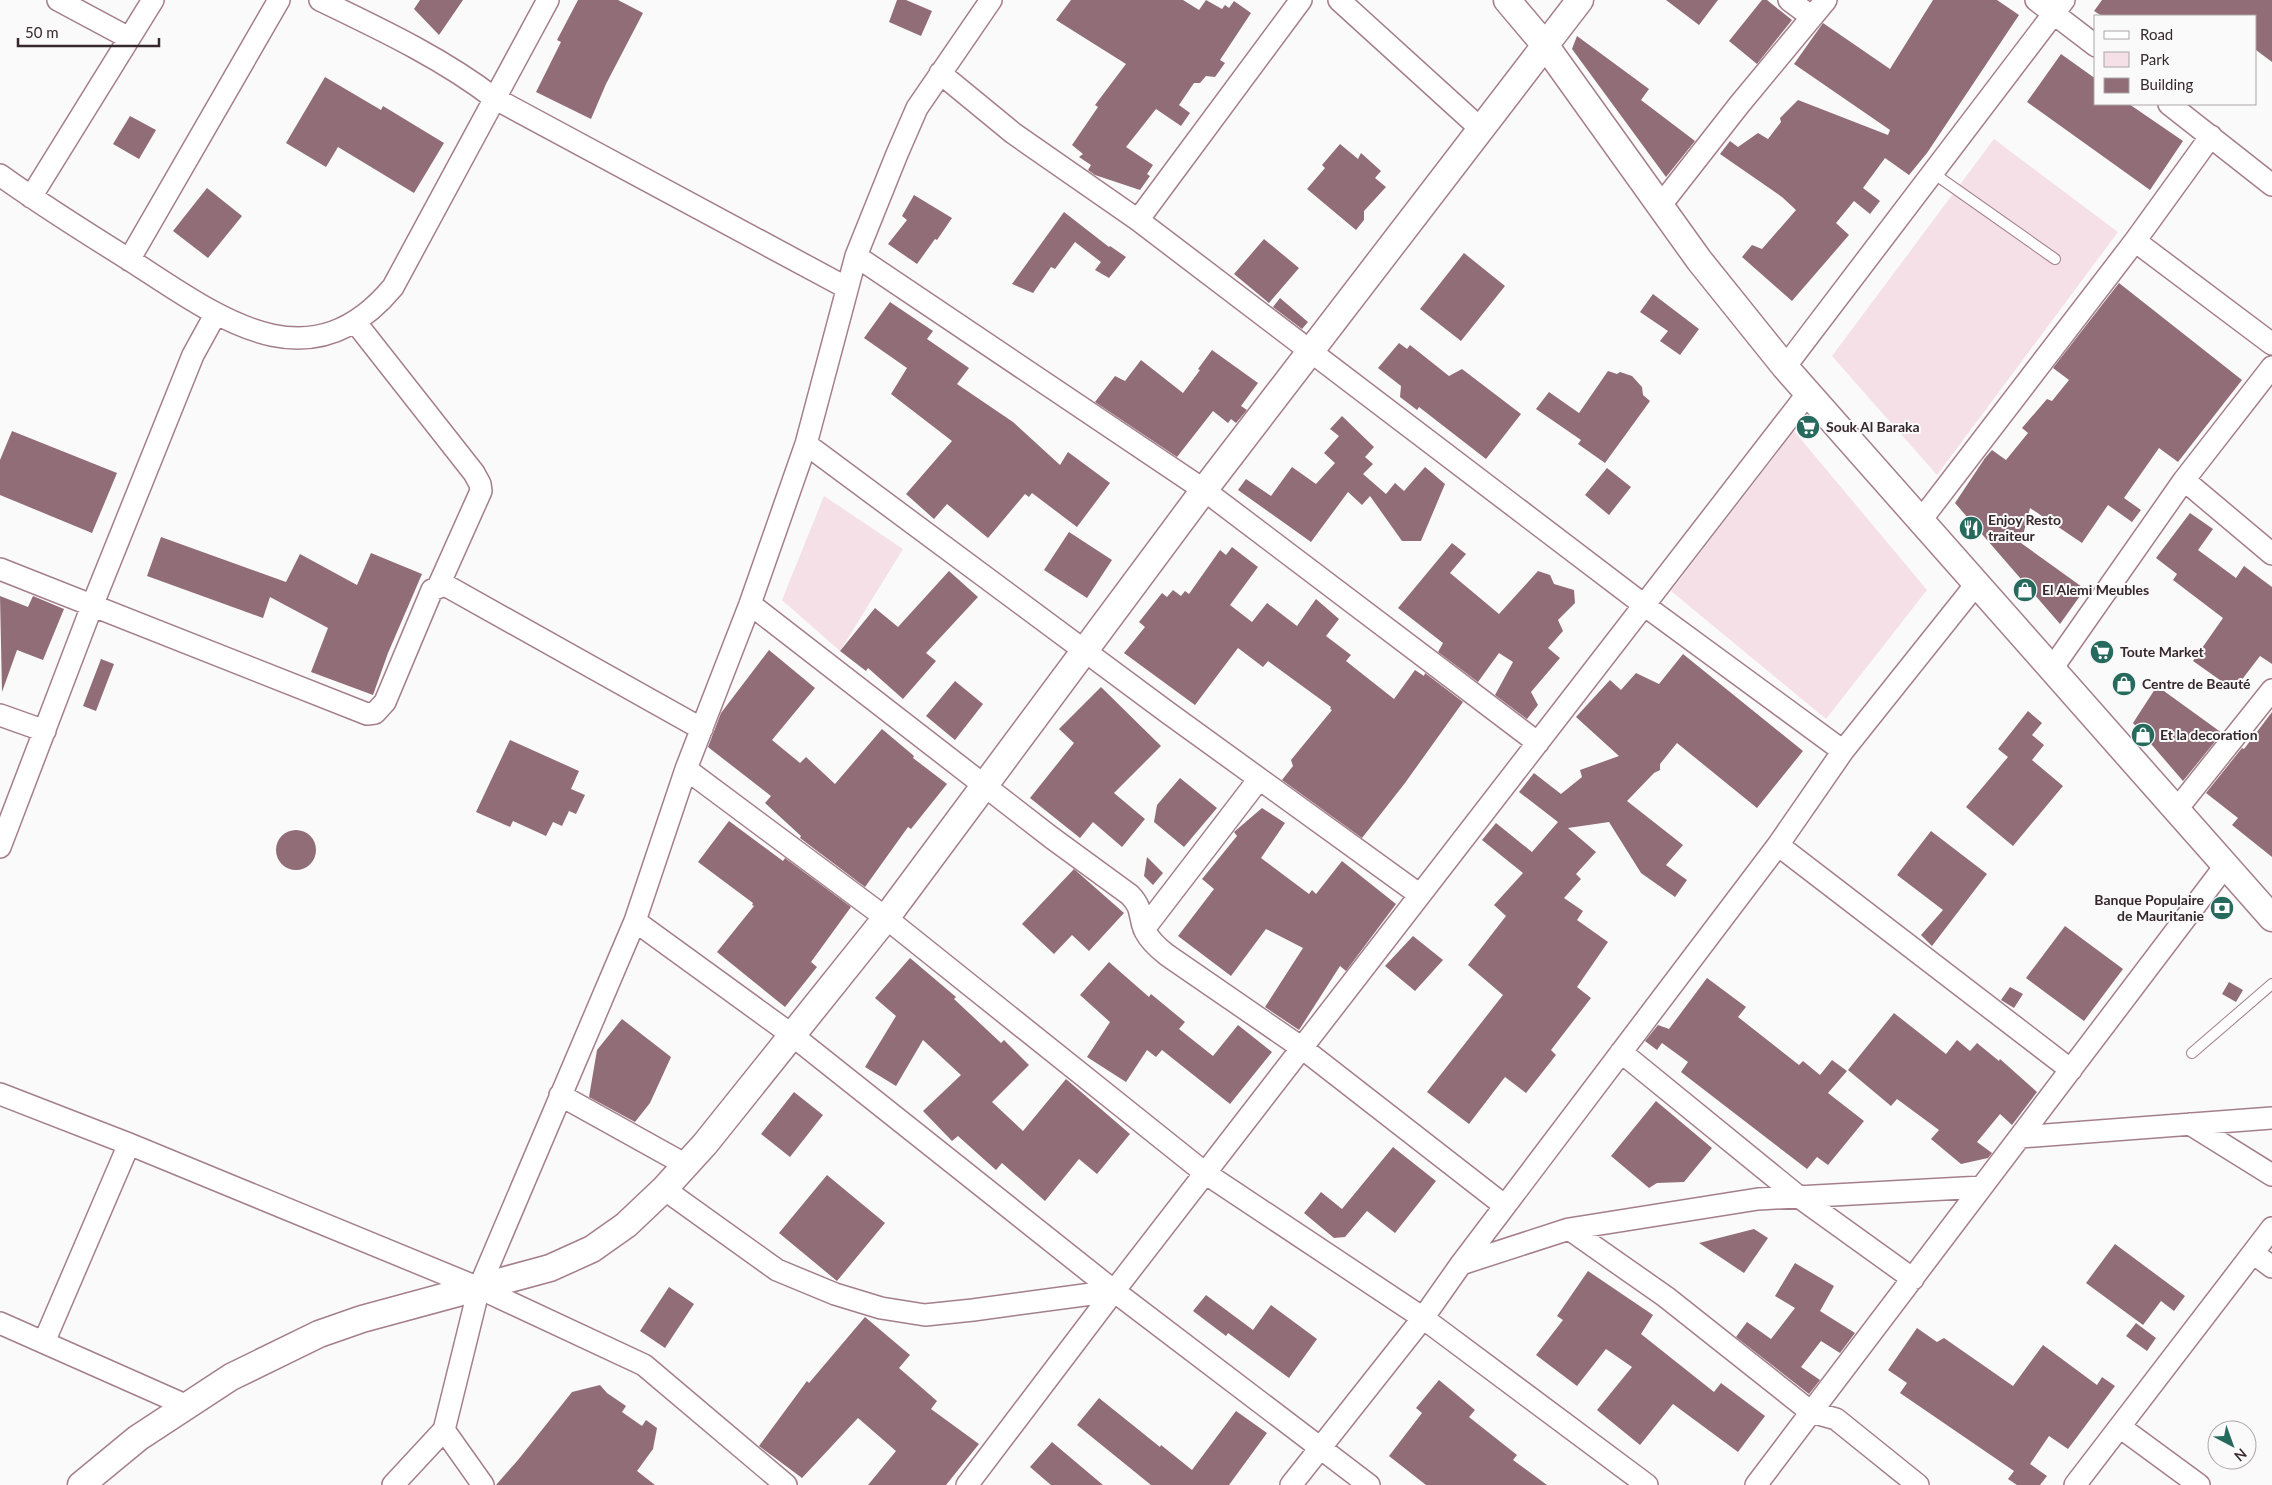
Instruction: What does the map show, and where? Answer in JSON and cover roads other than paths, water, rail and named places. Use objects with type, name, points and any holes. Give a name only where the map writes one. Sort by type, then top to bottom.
[{"type":"street","points":[[58,0],[129,38]]},
{"type":"street","points":[[31,197],[153,0]]},
{"type":"street","points":[[129,260],[279,0]]},
{"type":"street","points":[[320,0],[438,61],[471,80],[494,98],[847,288]]},
{"type":"street","points":[[0,174],[31,197],[215,315],[265,335],[303,339],[329,335],[356,323],[378,305],[393,288],[548,0]]},
{"type":"street","points":[[396,1484],[444,1430],[479,1288],[635,921],[686,769],[750,604],[806,444],[856,256],[917,108],[991,0]]},
{"type":"street","points":[[1138,220],[1301,0]]},
{"type":"street","points":[[1339,0],[1482,130]]},
{"type":"street","points":[[1507,0],[1546,46],[1700,260],[1784,367],[2272,918]]},
{"type":"street","points":[[81,1485],[138,1438],[185,1405],[231,1377],[319,1334],[362,1319],[550,1268],[592,1249],[626,1225],[664,1189],[705,1144],[886,918],[985,786],[1083,650],[1580,0]]},
{"type":"street","points":[[1789,0],[1812,17]]},
{"type":"street","points":[[1660,206],[1739,105],[1826,0]]},
{"type":"street","points":[[2036,0],[2059,7],[2094,44]]},
{"type":"street","points":[[1784,367],[2059,7]]},
{"type":"street","points":[[940,73],[1013,132],[1138,220],[1644,605],[1844,751]]},
{"type":"street","points":[[2170,105],[2272,185]]},
{"type":"street","points":[[1921,520],[2135,241],[2211,136]]},
{"type":"street","points":[[2135,241],[2272,344]]},
{"type":"street","points":[[856,256],[1033,373],[1204,490],[1538,743]]},
{"type":"street","points":[[0,847],[92,606],[193,355],[215,315]]},
{"type":"street","points":[[356,323],[474,473],[480,484],[481,491],[438,587]]},
{"type":"street","points":[[2051,670],[2184,480],[2272,367]]},
{"type":"street","points":[[967,1485],[1114,1291],[1808,392]]},
{"type":"street","points":[[806,444],[1083,650],[1420,895]]},
{"type":"street","points":[[2184,480],[2272,554]]},
{"type":"street","points":[[0,569],[367,714],[375,713],[385,702],[432,590],[446,584],[702,729]]},
{"type":"street","points":[[1291,1485],[1423,1318],[1461,1264],[1778,844],[1844,751],[1977,583]]},
{"type":"street","points":[[750,604],[985,786],[1130,895],[1139,904],[1144,929],[1154,945],[1166,955],[1302,1048],[1505,1206]]},
{"type":"street","points":[[2177,809],[2272,690]]},
{"type":"street","points":[[0,715],[44,731]]},
{"type":"street","points":[[686,769],[886,918],[1205,1173],[1423,1318],[1647,1485]]},
{"type":"street","points":[[1144,929],[1259,779]]},
{"type":"street","points":[[1778,844],[2071,1070]]},
{"type":"street","points":[[1756,1485],[2226,866]]},
{"type":"street","points":[[635,921],[792,1035],[1114,1291],[1369,1485]]},
{"type":"street","points":[[1621,1052],[1799,1197],[1913,1279]]},
{"type":"street","points":[[0,1094],[129,1144],[479,1288],[644,1366],[786,1485]]},
{"type":"street","points":[[560,1094],[686,1165]]},
{"type":"street","points":[[2020,1137],[2272,1118]]},
{"type":"street","points":[[2190,1124],[2272,1175]]},
{"type":"street","points":[[44,1342],[129,1144]]},
{"type":"street","points":[[1461,1264],[1569,1229],[1758,1199],[1982,1187]]},
{"type":"street","points":[[664,1189],[778,1270],[835,1294],[881,1308],[925,1314],[973,1310],[1114,1291]]},
{"type":"street","points":[[2075,1485],[2272,1228]]},
{"type":"street","points":[[1569,1229],[1666,1297],[1811,1412],[1836,1419],[1918,1485]]},
{"type":"street","points":[[2253,1253],[2272,1268]]},
{"type":"street","points":[[0,1323],[185,1405]]},
{"type":"street","points":[[2120,1427],[2199,1485]]},
{"type":"street","points":[[444,1430],[483,1485]]},
{"type":"lane","points":[[1932,172],[2055,259]]},
{"type":"lane","points":[[2192,1053],[2272,984]]},
{"type":"place","name":"Souk Al Baraka","points":[[1808,427]]},
{"type":"place","name":"Enjoy Resto traiteur","points":[[1971,528]]},
{"type":"place","name":"El Alemi Meubles","points":[[2025,590]]},
{"type":"place","name":"Toute Market","points":[[2102,652]]},
{"type":"place","name":"Centre de Beauté","points":[[2124,684]]},
{"type":"place","name":"Et la decoration","points":[[2143,735]]},
{"type":"place","name":"Banque Populaire de Mauritanie","points":[[2222,908]]}]
